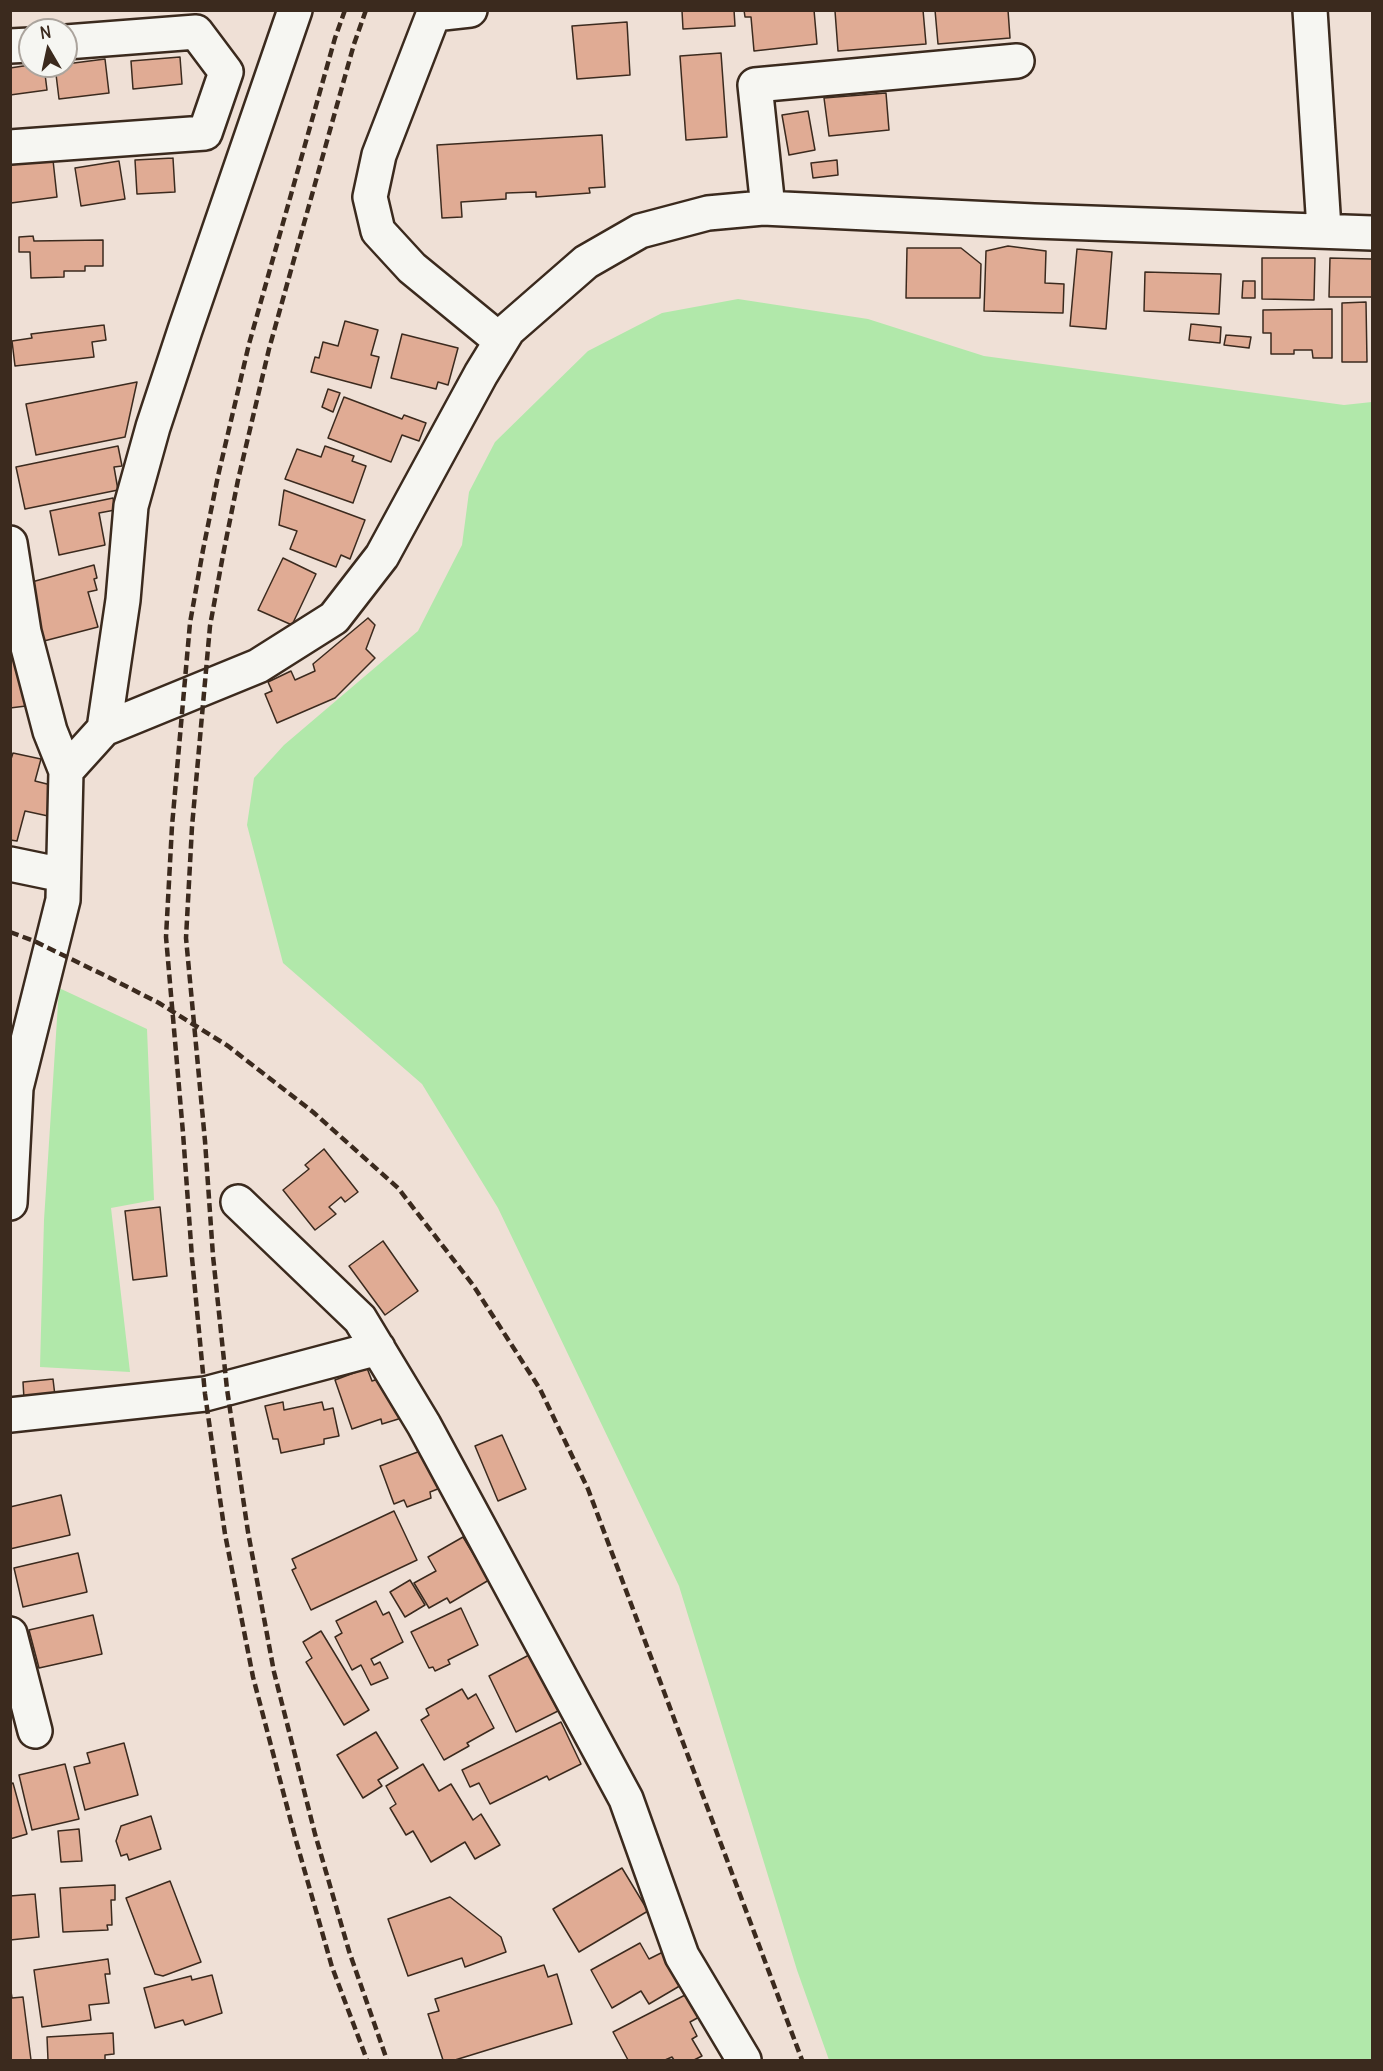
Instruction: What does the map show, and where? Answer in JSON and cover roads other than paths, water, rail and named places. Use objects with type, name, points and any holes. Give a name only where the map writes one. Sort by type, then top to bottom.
[{"type":"street","points":[[104,729],[123,600],[131,506],[153,428],[185,330],[295,10]]},
{"type":"street","points":[[470,10],[434,12],[379,155],[370,197],[378,231],[412,268],[501,341]]},
{"type":"street","points":[[1310,10],[1324,230]]},
{"type":"street","points":[[10,147],[205,133],[226,72],[196,32],[78,41]]},
{"type":"street","points":[[768,208],[755,85],[1017,61]]},
{"type":"street","points":[[66,771],[104,729],[258,666],[334,618],[382,556],[508,330],[586,262],[640,231],[708,213],[768,208],[1034,221],[1372,232]]},
{"type":"street","points":[[10,543],[24,632],[50,731],[66,771],[63,900],[13,1088],[10,1203]]},
{"type":"street","points":[[10,864],[63,875]]},
{"type":"street","points":[[238,1202],[360,1319],[424,1425],[626,1799],[682,1956],[744,2061]]},
{"type":"street","points":[[10,1415],[205,1394],[378,1348]]},
{"type":"street","points":[[10,1634],[35,1731]]},
{"type":"railway","points":[[345,10],[335,38],[249,344],[203,550],[190,623],[172,826],[166,937],[205,1394],[225,1534],[253,1677],[295,1837],[332,1967],[367,2060]]},
{"type":"railway","points":[[366,10],[354,44],[269,349],[223,555],[210,626],[192,827],[186,938],[213,1256],[227,1389],[248,1532],[274,1672],[315,1834],[349,1951],[387,2060]]},
{"type":"railway","points":[[10,932],[34,941],[159,1003],[228,1046],[313,1112],[398,1188],[473,1285],[540,1389],[588,1489],[802,2060]]}]
